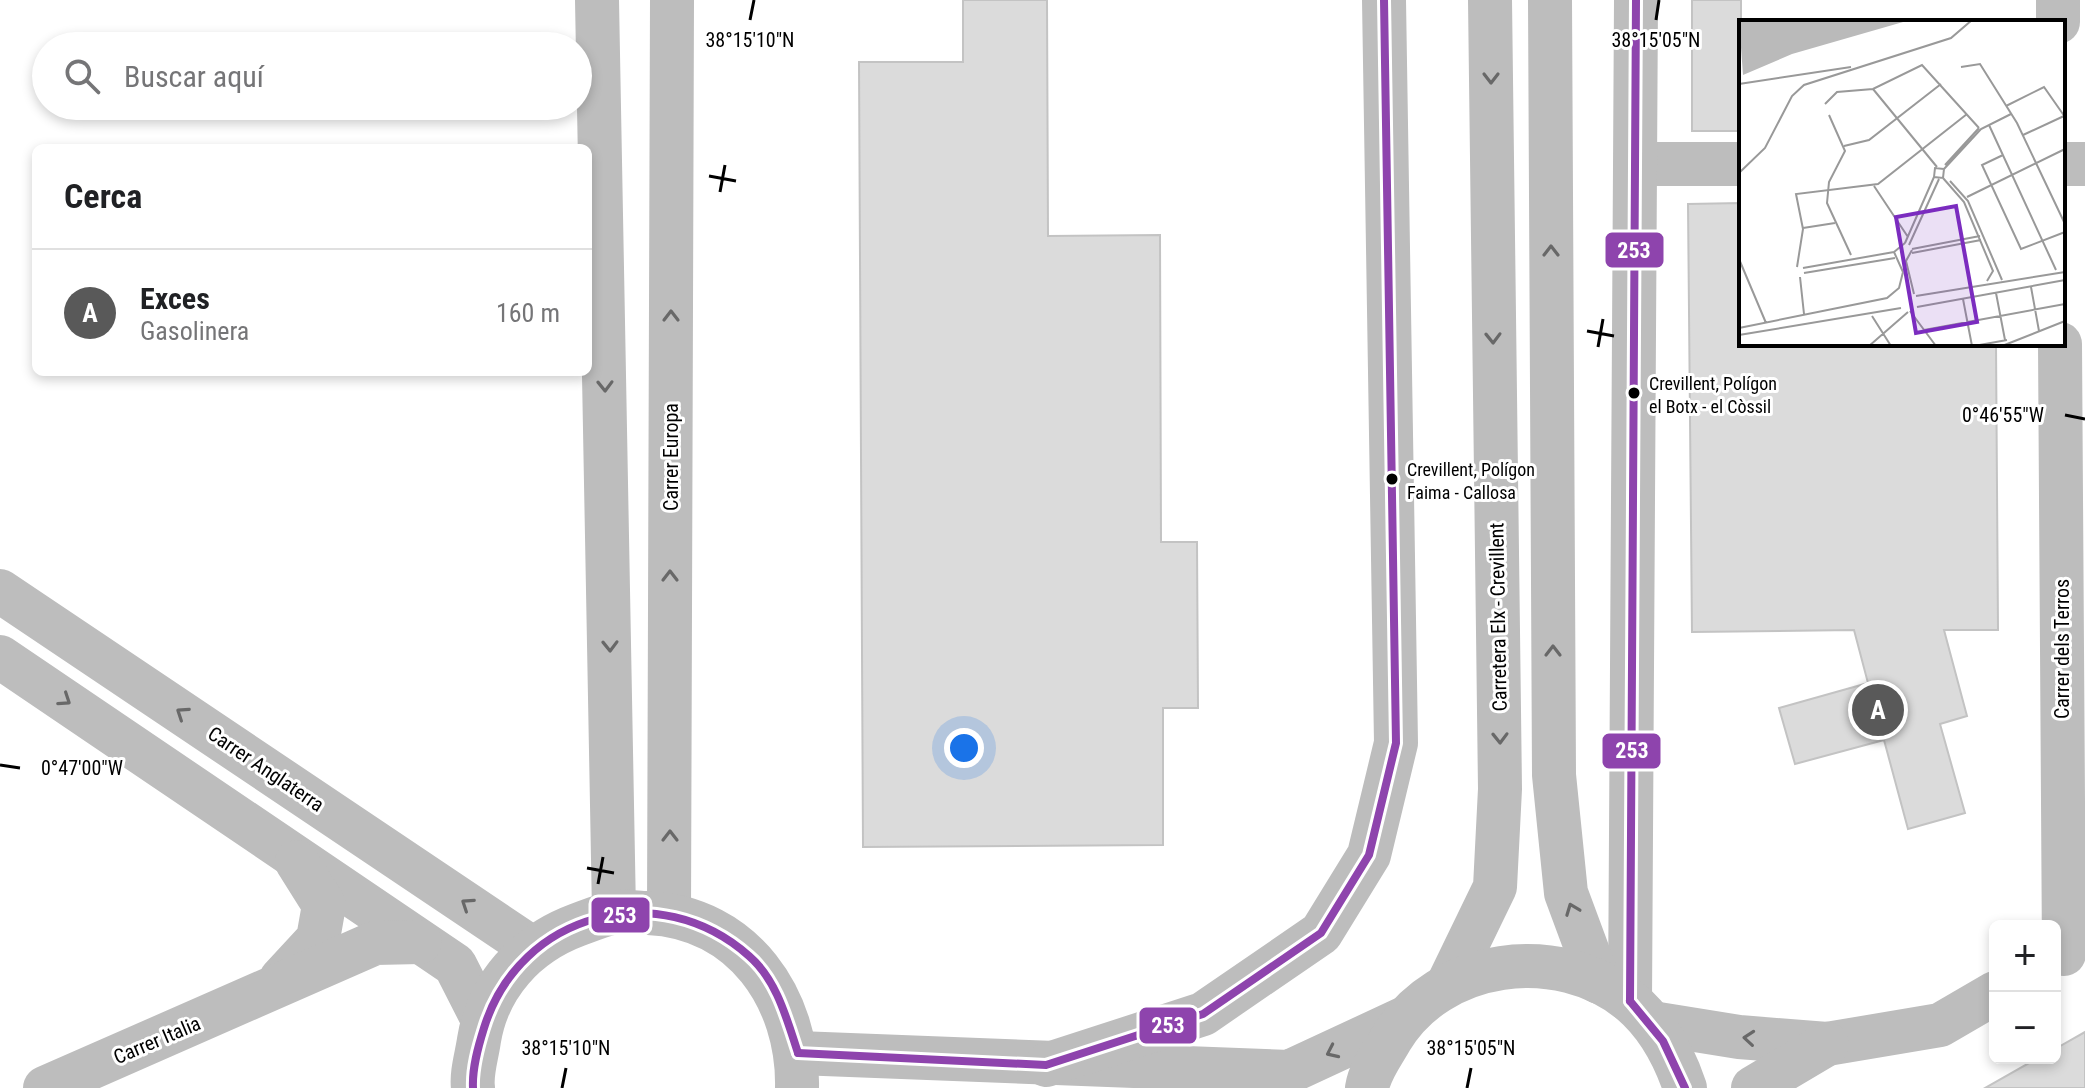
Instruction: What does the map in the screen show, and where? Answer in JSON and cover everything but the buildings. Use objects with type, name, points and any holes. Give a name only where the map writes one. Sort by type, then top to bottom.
[{"type":"main road","points":[[597,0],[614,912]]},
{"type":"main road","name":"Carrer Europa","points":[[669,914],[672,0]]},
{"type":"main road","points":[[1046,1065],[1203,1014],[1321,933],[1369,855],[1396,743],[1384,0]]},
{"type":"main road","name":"Carretera Elx - Crevillent","points":[[1448,984],[1495,887],[1500,789],[1490,0]]},
{"type":"main road","points":[[1550,0],[1554,775],[1566,893],[1627,1002],[1675,1057],[1685,1088]]},
{"type":"main road","points":[[1627,1002],[1637,164],[1636,0]]},
{"type":"main road","points":[[1637,164],[1739,164]]},
{"type":"main road","name":"Carrer dels Terros","points":[[2060,346],[2068,951]]},
{"type":"main road","name":"Carrer Anglaterra","points":[[0,591],[532,948]]},
{"type":"main road","points":[[0,657],[455,965],[482,1018]]},
{"type":"main road","name":"Carrer Italia","points":[[269,992],[318,939],[324,905],[292,854]]},
{"type":"main road","points":[[473,1088],[482,1018],[510,969],[550,935],[614,912],[669,914],[725,937],[751,957],[777,992],[798,1070],[1046,1065],[1289,1072],[1403,1019],[1448,984],[1498,967],[1550,966],[1627,1002],[1739,1037],[1827,1044],[1940,1025],[1989,996]]},
{"type":"main road","name":"Carrer Italia","points":[[45,1088],[375,943],[420,942]]},
{"type":"main road","points":[[1367,1088],[1369,1076],[1403,1019]]},
{"type":"main road","points":[[1753,1088],[1827,1044]]},
{"type":"transit line","name":"253","points":[[798,1053],[1046,1065],[1203,1014],[1321,933],[1369,855],[1396,743],[1384,0]]},
{"type":"transit line","name":"253","points":[[1630,1001],[1636,0]]},
{"type":"transit line","name":"253","points":[[473,1088],[474,1065],[484,1028],[502,988],[528,957],[560,933],[596,918],[635,913],[675,917],[713,931],[749,956],[774,989],[798,1053]]},
{"type":"transit line","name":"253","points":[[1630,1001],[1663,1041],[1685,1088]]},
{"type":"place","name":"Crevillent, Polígon el Botx - el Còssil","points":[[1634,393]]},
{"type":"place","name":"Crevillent, Polígon Faima - Callosa","points":[[1392,479]]},
{"type":"place","name":"Exces","points":[[1878,710]]}]
